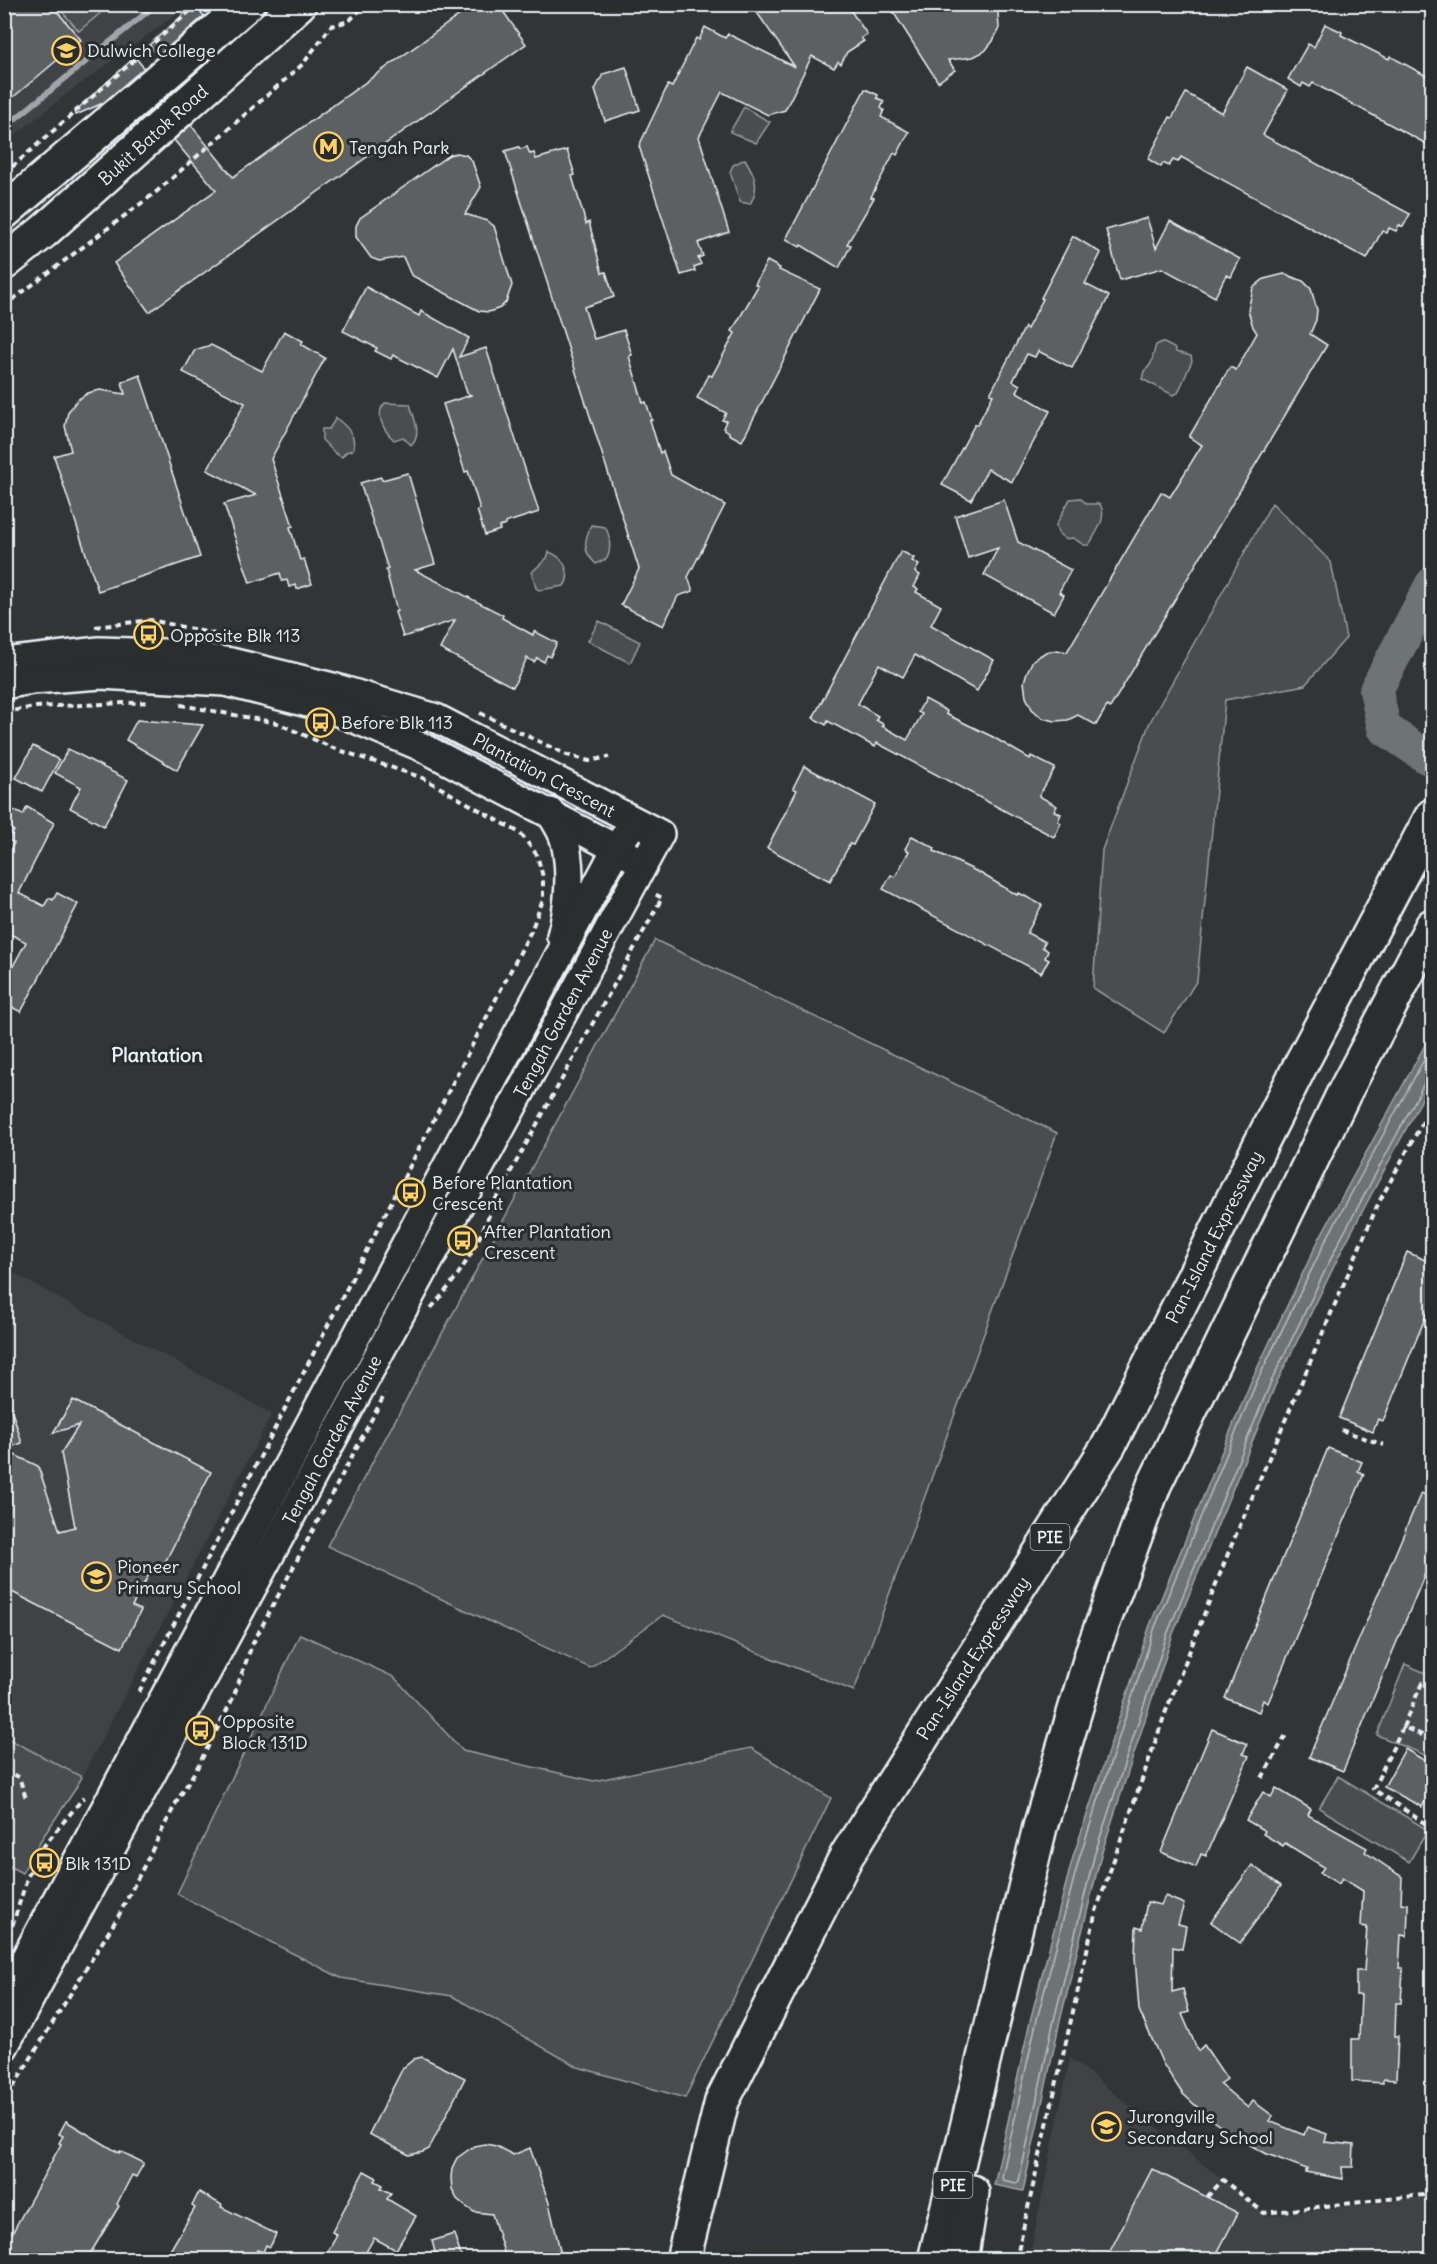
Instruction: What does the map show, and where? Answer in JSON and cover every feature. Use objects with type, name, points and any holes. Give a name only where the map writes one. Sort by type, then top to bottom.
[{"type":"main road","name":"Bukit Batok Road","points":[[4,212],[247,4]]},
{"type":"main road","name":"Bukit Batok Road","points":[[4,263],[43,232],[299,4]]},
{"type":"main road","name":"Pan-Island Expressway","points":[[683,2259],[722,2101],[847,1855],[1109,1445],[1299,1068],[1432,816]]},
{"type":"main road","name":"PIE","points":[[935,2259],[1040,1827],[1094,1647],[1154,1485],[1344,1093],[1432,926]]},
{"type":"main road","points":[[961,2259],[981,2137],[972,2112]]},
{"type":"street","name":"Plantation Crescent","points":[[4,662],[99,651],[163,653],[231,662],[333,687],[436,718],[660,834]]},
{"type":"street","name":"Plantation Crescent","points":[[4,685],[32,680],[101,675],[225,682],[331,709],[424,748],[617,847],[643,864]]},
{"type":"street","points":[[550,812],[565,840],[568,880],[566,921],[552,969]]},
{"type":"street","name":"Tengah Garden Avenue","points":[[4,2047],[106,1833],[552,969],[617,847],[634,822]]},
{"type":"street","name":"Tengah Garden Avenue","points":[[4,1998],[106,1833],[660,834]]},
{"type":"path","points":[[4,174],[198,4]]},
{"type":"path","points":[[4,306],[156,193],[303,64],[331,26],[349,21],[366,4]]},
{"type":"path","points":[[4,712],[36,707],[161,702]]},
{"type":"path","points":[[136,1697],[531,931],[543,900],[543,877],[537,855],[520,833],[423,778],[333,748],[277,723],[171,703]]},
{"type":"path","points":[[431,1309],[455,1282],[484,1229],[494,1202],[662,898]]},
{"type":"path","points":[[1016,2259],[1096,1911],[1166,1711],[1229,1551],[1373,1215],[1432,1105]]},
{"type":"path","points":[[4,2106],[15,2084],[119,1915],[233,1698],[252,1645],[386,1393]]},
{"type":"path","points":[[1341,1430],[1384,1445]]},
{"type":"path","points":[[1432,1687],[1422,1683],[1373,1789],[1432,1828]]},
{"type":"path","points":[[1403,1727],[1432,1739]]},
{"type":"path","points":[[1262,1778],[1286,1735]]},
{"type":"path","points":[[4,1770],[19,1777],[26,1798]]},
{"type":"path","points":[[8,1941],[28,1876],[43,1847],[88,1792]]},
{"type":"path","points":[[1432,1864],[1426,1879],[1432,1881]]},
{"type":"path","points":[[1207,2197],[1223,2180],[1264,2213],[1432,2194]]},
{"type":"shaded area","name":"Dulwich College","points":[[5,5],[189,5],[64,96],[5,143]]},
{"type":"shaded area","points":[[56,5],[110,5],[79,31]]},
{"type":"shaded area","points":[[744,107],[770,122],[756,143],[730,132]]},
{"type":"shaded area","points":[[745,159],[756,186],[750,204],[740,202],[730,172],[733,165]]},
{"type":"shaded area","points":[[1162,342],[1174,348],[1176,352],[1191,356],[1192,361],[1178,393],[1173,395],[1142,379],[1144,371],[1151,363],[1156,345]]},
{"type":"shaded area","points":[[385,403],[410,404],[417,431],[415,441],[411,445],[403,437],[394,440],[387,432],[380,417]]},
{"type":"shaded area","points":[[336,418],[352,435],[354,445],[353,450],[346,452],[342,457],[322,440],[322,429],[329,429]]},
{"type":"shaded area","points":[[1080,498],[1087,504],[1100,504],[1103,514],[1089,545],[1084,545],[1073,538],[1065,539],[1058,533],[1056,525],[1070,499]]},
{"type":"shaded area","points":[[1272,503],[1331,562],[1346,638],[1305,685],[1225,700],[1197,980],[1164,1033],[1093,988],[1102,850],[1150,722]]},
{"type":"shaded area","points":[[591,525],[605,527],[609,538],[608,556],[596,564],[586,550]]},
{"type":"shaded area","points":[[549,552],[562,561],[567,571],[567,581],[564,586],[539,590],[536,588],[532,572],[547,558]]},
{"type":"shaded area","points":[[599,621],[640,642],[630,663],[588,641]]},
{"type":"shaded area","points":[[655,940],[1057,1133],[854,1691],[663,1615],[590,1668],[327,1546]]},
{"type":"shaded area","name":"Pioneer Primary School","points":[[4,1268],[272,1414],[82,1777],[5,1737]]},
{"type":"shaded area","points":[[300,1634],[394,1677],[463,1751],[594,1781],[751,1748],[831,1798],[685,2098],[578,2067],[452,1996],[341,1978],[177,1894]]},
{"type":"shaded area","points":[[1405,1664],[1432,1676],[1432,1758],[1377,1735]]},
{"type":"shaded area","points":[[5,1737],[82,1777],[22,1873],[5,1864]]},
{"type":"shaded area","points":[[1338,1776],[1428,1830],[1409,1862],[1319,1808]]},
{"type":"shaded area","name":"Jurongville Secondary School","points":[[1070,2058],[1268,2216],[1432,2196],[1432,2254],[1414,2259],[1029,2260]]},
{"type":"water","points":[[1432,1032],[1432,1080],[1344,1246],[1275,1386],[1173,1634],[1101,1855],[1059,2025],[1023,2191],[994,2185],[1030,2021],[1073,1857],[1150,1625],[1252,1379],[1320,1237]]},
{"type":"building","points":[[4,4],[51,4],[81,40],[4,105]]},
{"type":"building","points":[[195,4],[204,16],[158,56],[149,45]]},
{"type":"building","points":[[475,4],[498,4],[526,44],[149,312],[114,263],[216,190],[174,140],[191,125],[233,177]]},
{"type":"building","points":[[751,4],[846,4],[867,34],[861,38],[864,41],[847,52],[841,64],[838,62],[834,68],[812,56],[785,110],[768,115],[722,92],[699,137],[729,232],[698,243],[703,256],[698,258],[701,264],[694,267],[695,271],[681,275],[639,146],[668,85],[672,87],[696,38],[699,40],[705,27],[725,38],[728,34],[795,67]]},
{"type":"building","points":[[888,4],[994,4],[998,13],[999,28],[985,51],[973,57],[948,60],[955,70],[938,82]]},
{"type":"building","points":[[1325,24],[1342,32],[1341,35],[1389,59],[1390,56],[1432,79],[1432,147],[1313,83],[1310,87],[1303,83],[1301,87],[1288,79],[1308,44],[1314,47]]},
{"type":"building","points":[[135,57],[144,68],[103,103],[76,115],[74,112]]},
{"type":"building","points":[[626,67],[640,110],[605,121],[595,90],[603,74]]},
{"type":"building","points":[[1247,67],[1288,90],[1263,135],[1410,214],[1403,227],[1399,225],[1396,231],[1389,228],[1387,233],[1382,231],[1367,259],[1181,157],[1178,162],[1173,160],[1169,166],[1163,163],[1161,167],[1148,159],[1170,117],[1172,118],[1186,93],[1222,113]]},
{"type":"building","points":[[865,89],[878,95],[877,98],[884,101],[881,117],[909,132],[897,155],[894,153],[871,197],[874,198],[847,244],[851,245],[839,268],[801,245],[800,247],[786,239]]},
{"type":"building","points":[[519,147],[520,149],[527,147],[530,154],[534,153],[536,159],[567,150],[586,224],[589,222],[602,273],[606,272],[614,297],[584,307],[594,339],[624,330],[643,403],[646,402],[660,453],[663,451],[671,475],[725,505],[688,577],[693,591],[678,596],[663,626],[621,605],[639,569],[505,151]]},
{"type":"building","points":[[457,153],[466,155],[472,161],[481,187],[465,214],[487,221],[494,226],[512,285],[506,302],[500,308],[489,312],[479,311],[411,275],[403,257],[379,261],[371,258],[356,237],[356,226],[360,218],[449,155]]},
{"type":"building","points":[[1147,218],[1156,248],[1170,221],[1240,259],[1231,277],[1226,275],[1215,297],[1162,268],[1120,280],[1106,230]]},
{"type":"building","points":[[1073,236],[1101,253],[1085,284],[1109,296],[1072,368],[1038,351],[1035,357],[1027,354],[1013,381],[1020,385],[1017,392],[1050,411],[1012,482],[988,469],[971,500],[942,485],[993,395],[990,394],[1025,327],[1027,329],[1043,299],[1041,298]]},
{"type":"building","points":[[767,261],[780,268],[779,270],[820,289],[742,441],[723,428],[726,421],[722,420],[726,413],[697,398],[709,375],[712,376],[735,333],[732,331],[758,286],[755,284]]},
{"type":"building","points":[[1284,274],[1303,281],[1311,289],[1317,310],[1316,320],[1310,334],[1327,345],[1110,708],[1107,706],[1096,725],[1078,715],[1068,720],[1055,721],[1042,718],[1032,709],[1026,697],[1024,682],[1033,660],[1046,652],[1057,650],[1067,652],[1161,492],[1170,497],[1202,445],[1189,437],[1230,367],[1236,370],[1257,333],[1248,310],[1253,288],[1264,279]]},
{"type":"building","points":[[366,287],[419,316],[421,311],[469,338],[459,357],[486,348],[539,512],[505,523],[506,525],[499,527],[500,530],[485,535],[477,510],[480,509],[468,471],[465,472],[443,404],[471,395],[467,393],[453,349],[438,378],[393,355],[391,359],[375,351],[377,348],[343,331]]},
{"type":"building","points":[[284,331],[303,341],[301,344],[325,358],[271,459],[293,526],[290,527],[300,560],[304,559],[312,584],[297,589],[296,585],[289,587],[287,580],[282,581],[280,573],[250,583],[224,504],[256,495],[207,470],[245,403],[183,372],[195,350],[211,345],[262,371]]},
{"type":"building","points":[[140,375],[200,557],[98,591],[54,456],[71,451],[65,426],[68,412],[77,400],[88,393],[100,390],[125,394],[122,382]]},
{"type":"building","points":[[408,473],[435,564],[415,570],[503,615],[502,618],[533,635],[534,631],[557,643],[550,657],[547,655],[544,662],[537,658],[534,662],[527,658],[513,687],[440,649],[455,620],[403,637],[395,612],[397,611],[386,570],[388,569],[360,483]]},
{"type":"building","points":[[1004,500],[1018,542],[1071,570],[1059,592],[1064,595],[1054,613],[984,575],[998,548],[968,558],[955,516]]},
{"type":"building","points":[[901,551],[914,558],[912,561],[919,565],[915,572],[920,575],[914,587],[918,589],[916,592],[941,606],[931,625],[994,660],[977,691],[915,655],[903,677],[879,664],[858,704],[878,716],[876,720],[883,724],[882,726],[907,740],[922,714],[918,712],[925,699],[947,711],[946,714],[993,737],[1030,759],[1031,756],[1055,768],[1039,796],[1057,806],[1054,811],[1061,814],[1058,821],[1061,823],[1054,837],[877,743],[875,747],[828,721],[826,725],[813,718]]},
{"type":"building","points":[[137,720],[203,725],[177,770],[126,740]]},
{"type":"building","points":[[33,746],[59,760],[42,792],[16,778]]},
{"type":"building","points":[[68,749],[128,780],[104,826],[70,808],[81,787],[55,773]]},
{"type":"building","points":[[804,766],[875,804],[830,881],[767,848],[797,790],[793,788]]},
{"type":"building","points":[[27,807],[54,823],[19,893],[44,906],[49,898],[53,900],[57,893],[78,904],[21,1012],[4,1003],[4,965],[12,968],[26,942],[4,931],[4,861],[14,843],[9,840],[14,831],[4,826],[4,822],[11,809],[23,815]]},
{"type":"building","points":[[912,836],[935,848],[934,851],[980,873],[1017,895],[1019,893],[1042,905],[1027,933],[1045,942],[1042,947],[1048,951],[1045,958],[1049,960],[1041,973],[883,889],[891,875],[895,877],[909,851],[905,849]]},
{"type":"building","points":[[1407,1252],[1432,1263],[1432,1301],[1383,1421],[1378,1419],[1373,1432],[1339,1418]]},
{"type":"building","points":[[4,1399],[8,1399],[22,1443],[4,1449]]},
{"type":"building","name":"Pioneer Primary School","points":[[73,1400],[211,1472],[160,1572],[152,1569],[132,1606],[141,1610],[122,1648],[4,1588],[4,1450],[38,1466],[60,1531],[75,1527],[61,1453],[79,1425],[53,1433]]},
{"type":"building","points":[[1328,1448],[1362,1462],[1358,1471],[1364,1474],[1268,1703],[1263,1700],[1259,1712],[1225,1698]]},
{"type":"building","points":[[1421,1493],[1432,1498],[1432,1557],[1343,1771],[1309,1757]]},
{"type":"building","points":[[1212,1729],[1247,1744],[1243,1754],[1249,1756],[1206,1856],[1201,1854],[1196,1867],[1161,1852]]},
{"type":"building","points":[[1405,1749],[1432,1765],[1432,1798],[1428,1796],[1422,1807],[1384,1787]]},
{"type":"building","points":[[1276,1788],[1311,1809],[1308,1815],[1367,1848],[1365,1852],[1402,1877],[1401,1903],[1408,1904],[1408,1910],[1407,1936],[1401,1935],[1399,1968],[1403,1968],[1401,2003],[1396,2003],[1395,2036],[1398,2036],[1396,2080],[1383,2079],[1383,2083],[1352,2081],[1352,2039],[1359,2039],[1361,1995],[1356,1995],[1356,1971],[1364,1971],[1367,1927],[1361,1926],[1363,1891],[1342,1878],[1339,1884],[1320,1873],[1324,1867],[1285,1843],[1283,1846],[1263,1834],[1265,1831],[1246,1820],[1263,1792],[1271,1797]]},
{"type":"building","points":[[1252,1865],[1281,1886],[1240,1943],[1211,1922]]},
{"type":"building","points":[[1165,1896],[1184,1904],[1178,1924],[1186,1926],[1182,1949],[1173,1947],[1172,1992],[1183,1989],[1189,2012],[1182,2014],[1198,2051],[1204,2045],[1227,2079],[1220,2084],[1248,2108],[1253,2101],[1273,2116],[1269,2121],[1304,2135],[1307,2127],[1327,2134],[1325,2142],[1354,2145],[1353,2167],[1342,2167],[1343,2179],[1305,2172],[1307,2169],[1267,2154],[1239,2139],[1210,2119],[1182,2093],[1163,2064],[1139,2010],[1135,1957],[1136,1927],[1142,1929],[1147,1902],[1161,1905]]},
{"type":"building","points":[[422,2057],[465,2078],[429,2149],[409,2155],[369,2134],[403,2068],[414,2059]]},
{"type":"building","points":[[66,2121],[119,2153],[120,2151],[144,2163],[136,2177],[132,2175],[117,2204],[119,2206],[87,2259],[4,2259],[4,2248],[61,2144],[59,2143],[63,2136],[59,2134]]},
{"type":"building","points":[[485,2144],[496,2146],[513,2155],[530,2148],[549,2203],[562,2259],[506,2259],[492,2214],[474,2212],[457,2199],[452,2189],[451,2178],[452,2168],[457,2158],[474,2146]]},
{"type":"building","points":[[1152,2169],[1238,2213],[1214,2259],[1106,2259]]},
{"type":"building","points":[[364,2171],[377,2178],[375,2181],[383,2185],[381,2188],[391,2193],[387,2199],[416,2216],[396,2250],[374,2238],[362,2259],[324,2259],[337,2235],[332,2232]]},
{"type":"building","points":[[199,2192],[222,2205],[221,2207],[276,2234],[270,2247],[266,2245],[263,2252],[257,2250],[253,2259],[165,2259],[195,2208],[192,2206]]},
{"type":"building","points":[[454,2234],[462,2259],[437,2259],[432,2241]]},
{"type":"waterway","points":[[4,128],[157,4]]},
{"type":"waterway","points":[[1428,758],[1384,728],[1376,690],[1432,584]]},
{"type":"place","name":"Dulwich College","points":[[66,50]]},
{"type":"place","name":"Tengah Park","points":[[328,147]]},
{"type":"place","name":"Opposite Blk 113","points":[[149,635]]},
{"type":"place","name":"Before Blk 113","points":[[320,722]]},
{"type":"place","name":"Before Plantation Crescent","points":[[411,1192]]},
{"type":"place","name":"After Plantation Crescent","points":[[463,1241]]},
{"type":"place","name":"Pioneer Primary School","points":[[96,1576]]},
{"type":"place","name":"Opposite Block 131D","points":[[201,1731]]},
{"type":"place","name":"Blk 131D","points":[[44,1863]]},
{"type":"place","name":"Jurongville Secondary School","points":[[1106,2126]]},
{"type":"district","name":"Plantation","points":[[157,1054]]}]
